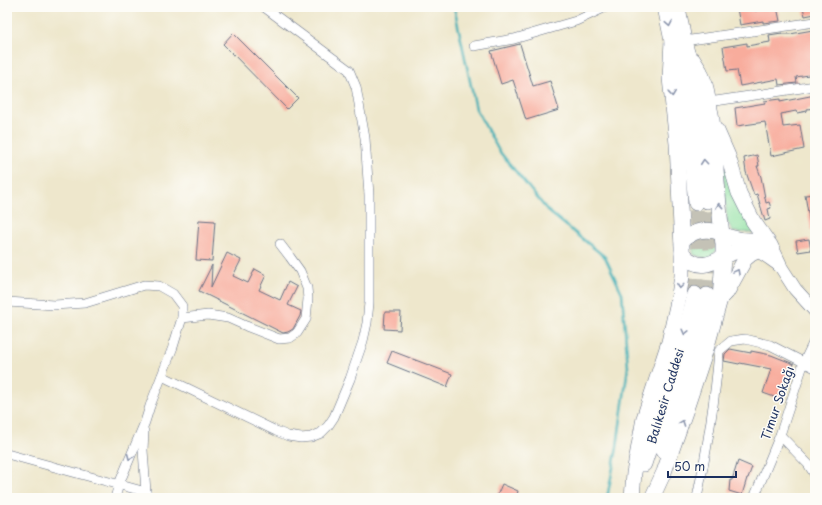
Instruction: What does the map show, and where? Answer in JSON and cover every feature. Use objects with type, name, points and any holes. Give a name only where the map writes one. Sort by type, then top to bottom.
[{"type":"main road","points":[[666,7],[678,41],[700,71],[705,84],[712,119],[723,258],[707,296]]},
{"type":"main road","points":[[678,7],[678,41],[701,202],[701,133],[688,56]]},
{"type":"main road","points":[[633,498],[634,473],[644,418],[669,342],[682,276],[677,144],[670,78],[678,41]]},
{"type":"main road","points":[[712,119],[728,156],[739,193],[764,248]]},
{"type":"main road","points":[[682,247],[695,232],[702,230],[714,231],[729,237],[745,240],[760,240],[764,248],[779,264],[794,289],[815,311]]},
{"type":"main road","points":[[682,247],[689,259],[704,265],[712,263],[739,250],[764,248]]},
{"type":"main road","points":[[707,296],[727,292],[745,259],[751,254],[764,248]]},
{"type":"main road","name":"Balıkesir Caddesi","points":[[633,498],[680,353],[707,296]]},
{"type":"main road","name":"Balıkesir Caddesi","points":[[651,498],[663,446],[692,353],[707,296]]},
{"type":"street","points":[[162,376],[288,436],[301,438],[311,437],[321,433],[334,417],[350,379],[363,341],[369,303],[369,196],[365,138],[356,87],[349,70],[264,7]]},
{"type":"street","points":[[474,46],[514,39],[576,21],[606,7]]},
{"type":"street","points":[[678,41],[815,22]]},
{"type":"street","points":[[709,102],[815,86]]},
{"type":"street","points":[[182,318],[208,314],[228,318],[279,339],[290,338],[297,334],[306,319],[308,298],[307,288],[300,271],[280,244]]},
{"type":"street","points":[[7,302],[54,305],[85,303],[144,285],[159,286],[173,294],[182,306],[182,318],[173,347],[150,406],[146,422],[143,450],[147,495],[119,484],[7,454]]},
{"type":"street","points":[[697,498],[708,439],[717,376],[718,351],[731,341],[745,339],[770,346],[815,368]]},
{"type":"street","name":"Timur Sokağı","points":[[754,498],[780,435],[804,362],[815,339]]},
{"type":"street","points":[[115,498],[119,484],[146,422]]},
{"type":"street","points":[[780,435],[812,462],[815,475]]},
{"type":"green space","points":[[722,160],[756,233],[733,232],[727,221]]},
{"type":"green space","points":[[703,237],[712,241],[716,249],[712,256],[708,259],[694,255],[693,252],[695,241]]},
{"type":"building","points":[[755,7],[755,11],[777,7],[780,21],[763,23],[763,21],[740,25],[737,8]]},
{"type":"building","points":[[803,7],[815,7],[815,14],[805,16]]},
{"type":"building","points":[[813,30],[815,43],[815,74],[796,77],[797,83],[779,85],[778,79],[740,86],[737,70],[727,71],[723,47],[747,43],[747,46],[770,42],[769,35],[782,33],[790,34]]},
{"type":"building","points":[[233,33],[298,98],[287,109],[223,44]]},
{"type":"building","points":[[520,44],[533,86],[550,81],[559,110],[526,120],[513,80],[501,84],[491,51]]},
{"type":"building","points":[[815,95],[815,108],[797,113],[796,111],[781,114],[783,127],[800,125],[804,149],[771,156],[765,122],[737,126],[735,108],[765,103],[764,101],[780,99],[780,102]]},
{"type":"building","points":[[757,155],[759,166],[757,166],[761,177],[766,203],[769,202],[771,208],[768,209],[770,219],[765,221],[757,194],[754,195],[746,172],[744,158]]},
{"type":"building","points":[[815,194],[815,229],[811,230],[805,195]]},
{"type":"building","points":[[199,220],[215,221],[212,261],[196,260]]},
{"type":"building","points":[[809,239],[811,250],[798,252],[796,241]]},
{"type":"building","points":[[227,253],[241,260],[233,276],[248,283],[255,269],[266,275],[259,290],[280,300],[288,282],[297,287],[288,305],[301,311],[293,329],[283,333],[199,291],[212,265],[211,287]]},
{"type":"building","points":[[385,312],[401,312],[400,330],[384,329]]},
{"type":"building","points":[[730,349],[771,355],[794,364],[780,399],[763,393],[771,369],[724,361],[725,354]]},
{"type":"building","points":[[392,351],[452,374],[447,387],[387,363]]},
{"type":"building","points":[[738,461],[752,467],[742,495],[729,491],[730,480],[732,480]]},
{"type":"building","points":[[502,484],[518,491],[516,498],[496,498]]},
{"type":"waterway","points":[[454,7],[476,109],[499,151],[548,211],[605,257],[622,293],[628,367],[617,447],[607,498]]},
{"type":"tunnel","points":[[707,201],[711,250],[707,295]]},
{"type":"tunnel","points":[[695,294],[698,250],[696,203]]}]
